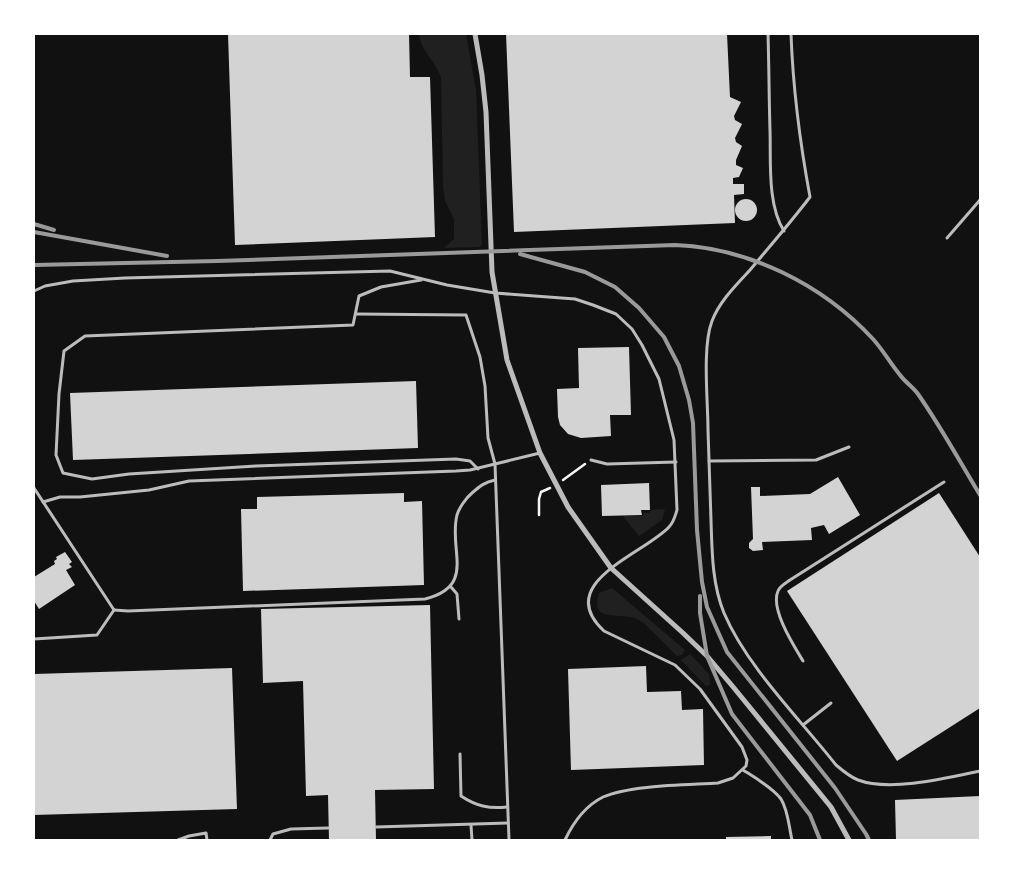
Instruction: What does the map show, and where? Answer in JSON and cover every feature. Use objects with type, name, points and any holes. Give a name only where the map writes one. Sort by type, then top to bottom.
[{"type":"street","points":[[475,34],[486,112],[492,272],[495,293],[508,360],[540,453],[584,531],[611,568],[683,633],[734,688],[831,807],[850,840]]},
{"type":"lane","points":[[768,34],[771,177],[777,221],[784,231]]},
{"type":"lane","points":[[791,34],[798,129],[810,197],[784,231],[730,292],[712,321],[708,336],[709,461],[713,569],[724,612],[750,657],[836,765],[848,775],[874,784],[895,785],[980,771]]},
{"type":"lane","points":[[947,238],[980,200]]},
{"type":"lane","points":[[34,291],[45,286],[74,281],[125,278],[390,271],[447,285],[495,293],[575,300],[616,314],[632,329],[659,379],[674,440],[677,510],[670,526],[660,535],[600,577],[592,590],[588,603],[589,614],[594,623],[604,631],[621,641],[675,665],[700,689],[742,748],[747,760],[743,770],[733,778],[718,783],[621,791],[602,798],[587,808],[571,827],[565,840]]},
{"type":"lane","points":[[424,279],[381,287],[359,296],[353,325],[84,336],[64,351],[59,394],[56,455],[63,473],[92,479],[129,474],[256,466],[456,459],[470,461],[478,468]]},
{"type":"lane","points":[[356,314],[466,314],[482,365],[486,386],[488,438],[495,464],[509,840]]},
{"type":"lane","points":[[709,461],[816,460],[849,447]]},
{"type":"lane","points":[[43,502],[60,497],[80,497],[149,490],[189,481],[456,471],[478,468],[540,453]]},
{"type":"lane","points":[[591,460],[607,464],[676,462]]},
{"type":"lane","points":[[34,488],[114,610],[128,612],[425,599],[438,596],[451,587],[457,568],[457,513],[470,495],[485,482],[495,480]]},
{"type":"lane","points":[[803,661],[788,636],[778,609],[776,596],[779,588],[944,482]]},
{"type":"lane","points":[[451,587],[457,594],[459,619]]},
{"type":"lane","points":[[34,639],[98,635],[114,610]]},
{"type":"lane","points":[[803,725],[831,704]]},
{"type":"lane","points":[[460,754],[461,796],[470,802],[492,809],[507,807]]},
{"type":"lane","points":[[743,770],[762,782],[781,799],[788,817],[792,840]]},
{"type":"lane","points":[[376,827],[508,823]]},
{"type":"lane","points":[[471,825],[472,840]]},
{"type":"lane","points":[[270,840],[273,834],[292,829],[328,828]]},
{"type":"lane","points":[[178,840],[206,833],[207,840]]},
{"type":"path","points":[[539,515],[541,492],[591,460]]},
{"type":"shaded area","points":[[419,34],[466,34],[476,90],[482,245],[479,247],[444,248],[454,239],[454,219],[445,201],[443,187],[441,77],[422,46]]},
{"type":"shaded area","points":[[665,509],[662,520],[639,536],[623,516],[643,516],[644,513],[649,513],[652,510]]},
{"type":"shaded area","points":[[612,588],[685,650],[682,655],[677,656],[645,624],[638,620],[600,612],[597,602],[599,593]]},
{"type":"shaded area","points":[[690,654],[709,674],[710,685],[706,686],[681,660]]},
{"type":"building","points":[[228,34],[409,34],[410,77],[430,77],[435,237],[235,245]]},
{"type":"building","points":[[506,34],[727,34],[730,97],[741,102],[734,116],[735,120],[742,124],[735,138],[736,142],[742,146],[736,160],[736,165],[743,168],[739,177],[733,178],[733,184],[744,184],[744,194],[734,195],[735,223],[514,232]]},
{"type":"building","points":[[746,199],[754,202],[757,210],[754,218],[746,221],[738,218],[735,210],[738,202]]},
{"type":"building","points":[[629,347],[631,415],[610,415],[611,436],[581,438],[568,434],[560,425],[558,417],[557,389],[579,388],[578,348]]},
{"type":"building","points":[[416,381],[418,448],[73,460],[70,393]]},
{"type":"building","points":[[838,477],[860,515],[829,534],[824,525],[811,528],[812,540],[762,542],[763,550],[753,551],[749,548],[749,543],[753,539],[751,487],[760,487],[760,496],[810,494]]},
{"type":"building","points":[[649,483],[650,510],[641,510],[642,515],[602,516],[601,485]]},
{"type":"building","points":[[404,493],[404,502],[422,501],[424,585],[243,591],[241,509],[257,509],[257,497]]},
{"type":"building","points":[[939,493],[980,557],[980,708],[897,761],[787,591]]},
{"type":"building","points":[[65,552],[72,562],[69,564],[72,567],[66,570],[75,585],[39,609],[34,601],[34,577],[55,564],[56,557]]},
{"type":"building","points":[[430,605],[434,789],[375,790],[376,840],[329,840],[328,795],[306,796],[303,681],[263,683],[261,609]]},
{"type":"building","points":[[646,666],[647,692],[681,691],[682,710],[703,709],[704,765],[571,770],[568,669]]},
{"type":"building","points":[[232,668],[237,809],[34,815],[34,674]]},
{"type":"building","points":[[980,796],[980,840],[896,840],[895,800]]},
{"type":"building","points":[[771,836],[771,840],[726,840],[726,837]]},
{"type":"railway","points":[[34,224],[54,230]]},
{"type":"railway","points":[[34,232],[167,256]]},
{"type":"railway","points":[[34,265],[217,261],[675,245],[730,253],[783,272],[831,302],[853,319],[873,339],[902,378],[918,394],[980,495]]},
{"type":"railway","points":[[520,254],[585,272],[615,287],[639,308],[664,337],[679,366],[689,400],[693,423],[697,530],[702,582],[707,607],[727,652],[835,788],[869,840]]},
{"type":"railway","points":[[700,596],[700,613],[707,656],[732,714],[810,815],[820,840]]}]
